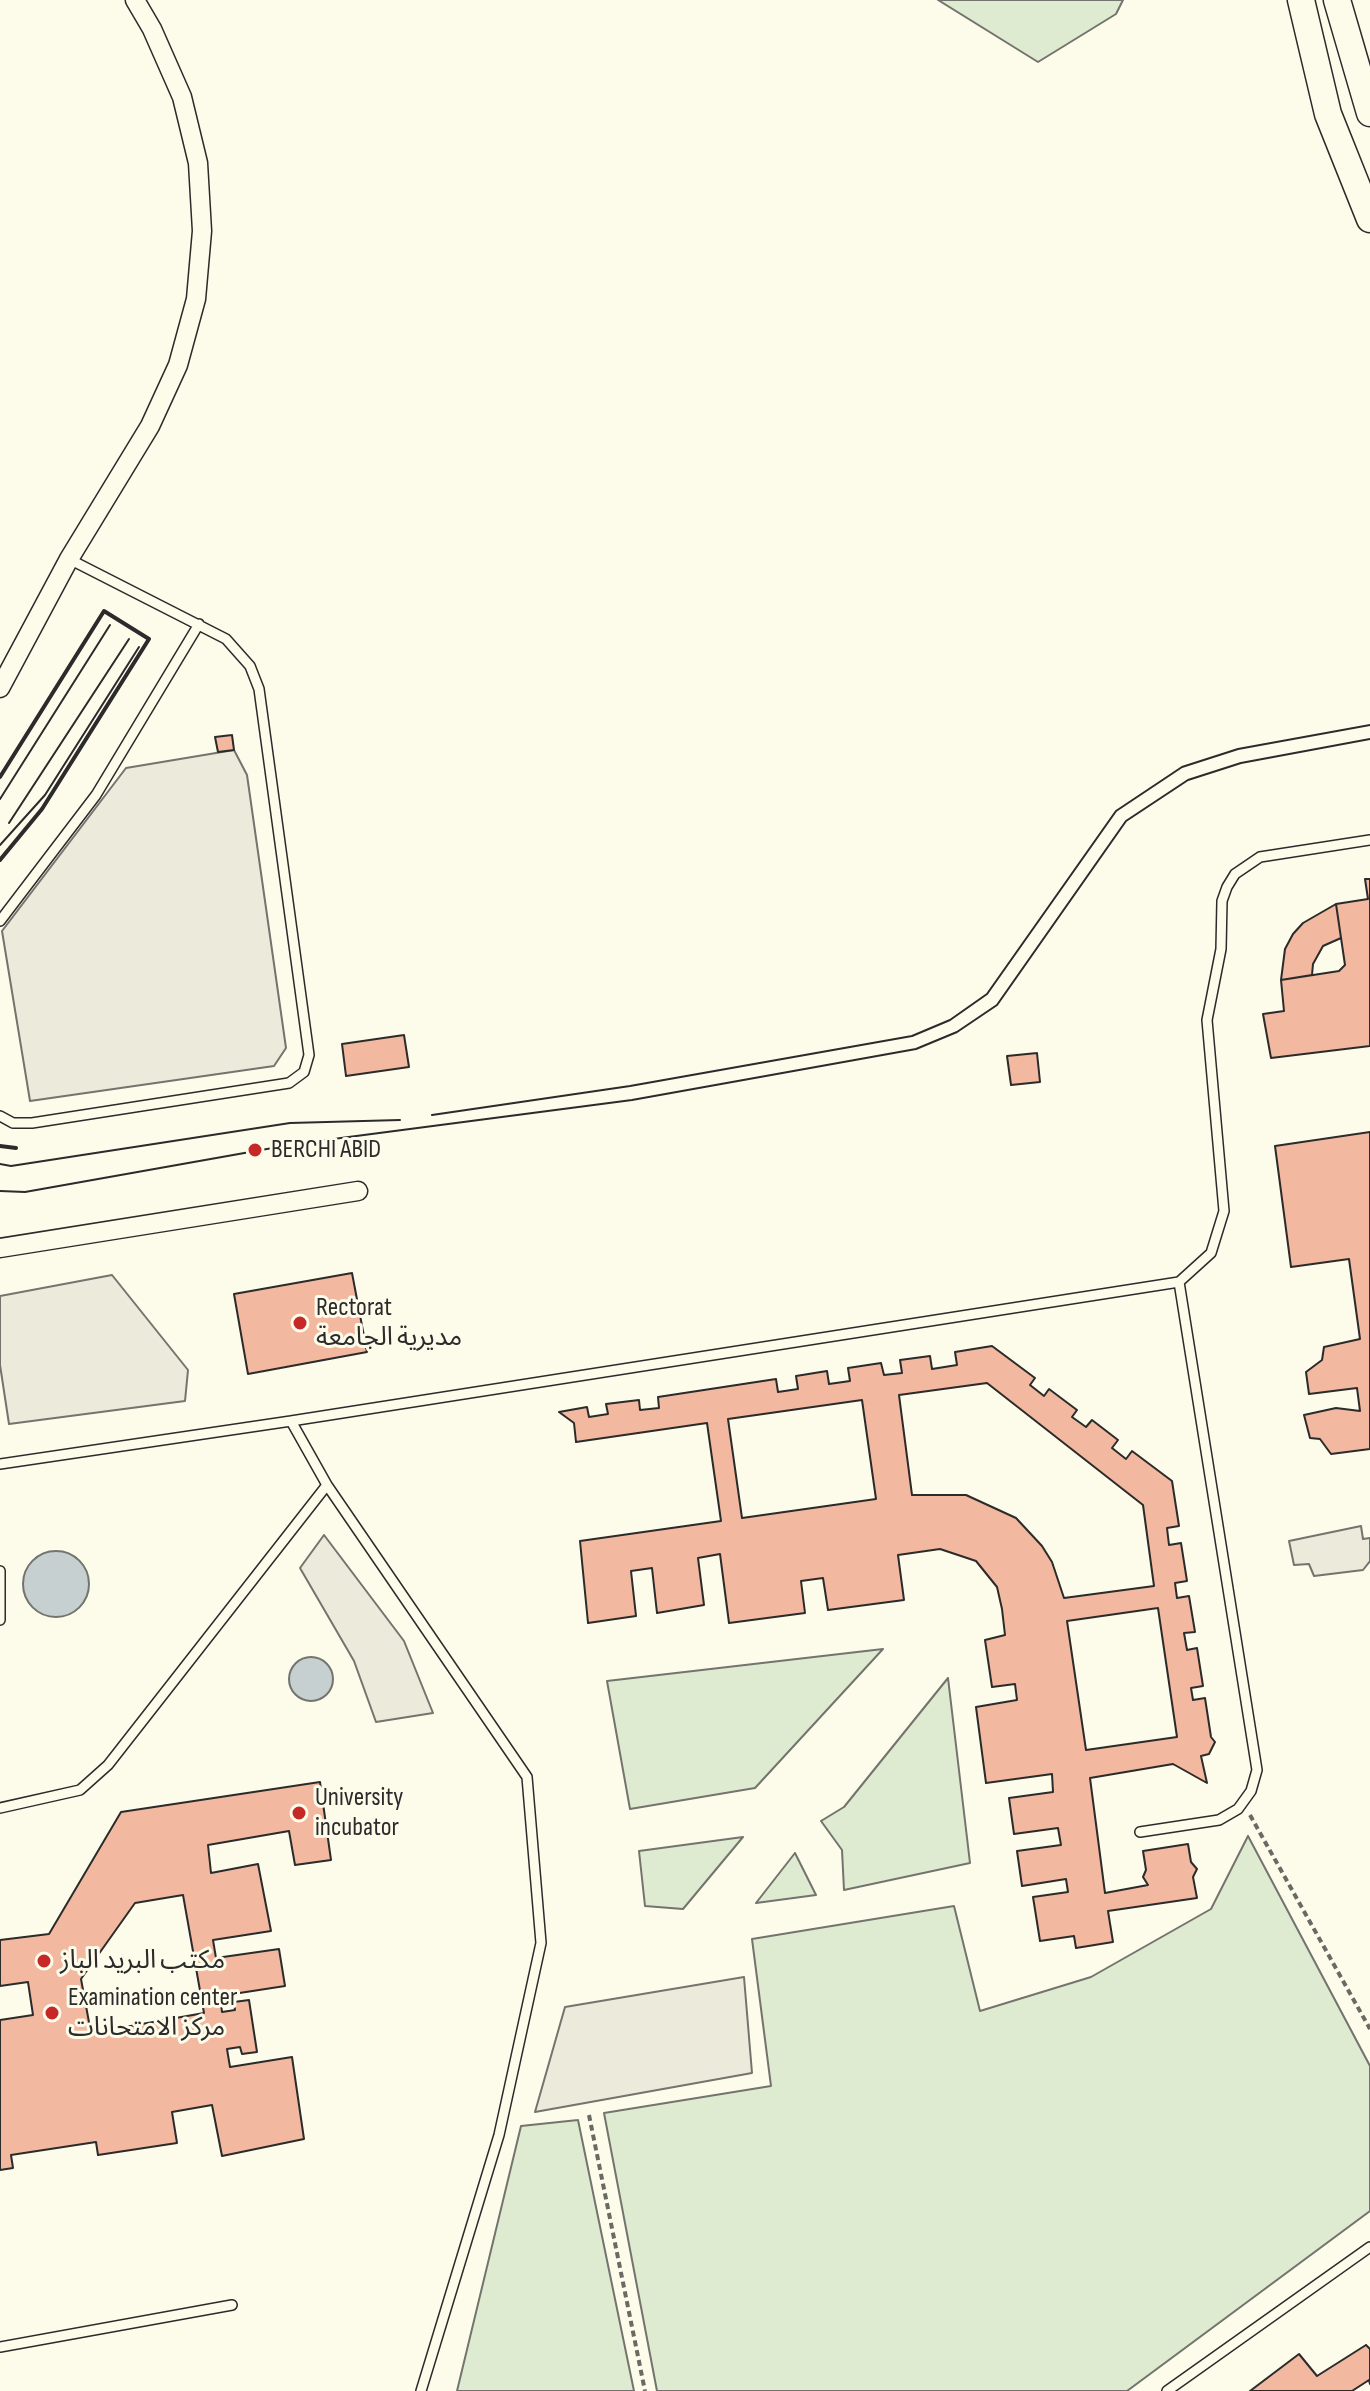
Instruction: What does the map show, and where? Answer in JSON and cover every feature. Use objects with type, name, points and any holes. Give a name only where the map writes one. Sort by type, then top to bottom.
[{"type":"main road","points":[[1301,0],[1328,114],[1370,219]]},
{"type":"main road","points":[[1337,0],[1370,113]]},
{"type":"street","points":[[0,688],[69,559],[150,426],[178,365],[196,299],[202,231],[198,163],[182,97],[152,29],[135,0]]},
{"type":"street","points":[[0,1248],[358,1191]]},
{"type":"lane","points":[[0,1116],[23,1124],[289,1083],[299,1078],[308,1064],[259,689],[243,656],[226,639],[69,559]]},
{"type":"lane","points":[[0,921],[96,795],[199,624]]},
{"type":"lane","points":[[0,1464],[1179,1282],[1211,1253],[1224,1211],[1207,1020],[1221,949],[1222,901],[1227,887],[1235,874],[1260,857],[1370,840]]},
{"type":"lane","points":[[1140,1832],[1219,1820],[1243,1802],[1251,1791],[1257,1770],[1179,1282]]},
{"type":"lane","points":[[291,1421],[327,1485],[527,1777],[541,1943],[499,2135],[421,2391]]},
{"type":"lane","points":[[0,1808],[80,1790],[108,1765],[327,1485]]},
{"type":"lane","points":[[0,1571],[0,1620]]},
{"type":"lane","points":[[1167,2391],[1370,2247]]},
{"type":"lane","points":[[0,2347],[232,2305]]},
{"type":"path","points":[[1243,1802],[1370,2029]]},
{"type":"path","points":[[589,2115],[645,2391]]},
{"type":"green space","points":[[938,0],[1123,0],[1116,14],[1038,62]]},
{"type":"green space","points":[[883,1649],[755,1788],[630,1809],[607,1681]]},
{"type":"green space","points":[[948,1678],[970,1863],[844,1890],[842,1850],[821,1821],[844,1807]]},
{"type":"green space","points":[[1248,1836],[1370,2066],[1370,2211],[1127,2391],[657,2391],[604,2113],[771,2086],[752,1939],[954,1906],[980,2011],[1091,1977],[1211,1909]]},
{"type":"green space","points":[[743,1837],[683,1909],[645,1906],[639,1851]]},
{"type":"green space","points":[[795,1853],[816,1895],[756,1903]]},
{"type":"green space","points":[[578,2120],[634,2391],[457,2391],[521,2126]]},
{"type":"shaded area","points":[[234,750],[247,775],[286,1048],[274,1066],[30,1101],[2,931],[126,768]]},
{"type":"shaded area","points":[[112,1275],[188,1370],[185,1401],[9,1424],[0,1365],[0,1296]]},
{"type":"shaded area","points":[[1361,1526],[1363,1539],[1370,1538],[1370,1561],[1363,1570],[1314,1576],[1309,1564],[1294,1565],[1289,1541]]},
{"type":"shaded area","points":[[324,1535],[404,1641],[433,1713],[376,1722],[354,1661],[300,1568]]},
{"type":"shaded area","points":[[56,1551],[69,1554],[79,1561],[86,1571],[89,1584],[86,1597],[79,1607],[69,1614],[56,1617],[43,1614],[33,1607],[26,1597],[23,1584],[26,1571],[33,1561],[43,1554]]},
{"type":"shaded area","points":[[311,1657],[326,1664],[333,1679],[326,1694],[311,1701],[296,1694],[289,1679],[296,1664]]},
{"type":"shaded area","points":[[744,1977],[752,2073],[535,2112],[565,2007]]},
{"type":"building","points":[[232,735],[234,750],[218,752],[215,737]]},
{"type":"building","points":[[1365,879],[1370,879],[1370,1046],[1271,1058],[1263,1014],[1284,1011],[1281,980],[1339,971],[1345,965],[1336,904],[1368,899]]},
{"type":"building","points":[[1336,904],[1341,938],[1323,946],[1313,964],[1312,975],[1281,980],[1285,949],[1293,934],[1303,923]]},
{"type":"building","points":[[404,1035],[409,1067],[346,1076],[342,1044]]},
{"type":"building","points":[[1037,1053],[1040,1082],[1011,1085],[1007,1056]]},
{"type":"building","points":[[1370,1132],[1370,1449],[1331,1454],[1320,1439],[1310,1438],[1304,1415],[1336,1408],[1360,1411],[1357,1388],[1309,1394],[1306,1372],[1322,1360],[1324,1347],[1360,1339],[1349,1259],[1291,1267],[1275,1146]]},
{"type":"building","name":"Rectorat مديرية الجامعة","points":[[352,1273],[367,1352],[248,1374],[234,1294]]},
{"type":"building","points":[[992,1346],[1035,1378],[1030,1385],[1044,1396],[1049,1389],[1077,1410],[1072,1417],[1086,1427],[1092,1420],[1118,1440],[1112,1448],[1126,1459],[1132,1451],[1172,1481],[1179,1526],[1167,1528],[1169,1545],[1181,1543],[1187,1581],[1175,1583],[1177,1598],[1189,1596],[1195,1632],[1184,1633],[1187,1650],[1197,1648],[1203,1686],[1191,1688],[1193,1700],[1205,1698],[1211,1737],[1215,1742],[1209,1754],[1201,1756],[1207,1783],[1173,1764],[1090,1778],[1105,1893],[1148,1885],[1143,1877],[1146,1870],[1143,1851],[1188,1844],[1191,1862],[1197,1869],[1193,1877],[1197,1898],[1108,1911],[1113,1942],[1076,1948],[1074,1936],[1040,1941],[1033,1897],[1068,1892],[1066,1879],[1022,1886],[1017,1851],[1061,1845],[1058,1828],[1014,1834],[1009,1798],[1053,1792],[1052,1774],[986,1783],[976,1707],[1017,1700],[1015,1684],[992,1687],[985,1640],[1005,1635],[1002,1609],[997,1587],[976,1561],[940,1549],[898,1555],[904,1600],[828,1610],[823,1578],[801,1581],[805,1613],[729,1623],[720,1554],[698,1558],[704,1605],[657,1613],[652,1568],[631,1571],[636,1616],[588,1623],[580,1541],[721,1521],[707,1423],[576,1442],[574,1423],[559,1412],[587,1407],[589,1417],[608,1414],[606,1404],[639,1400],[640,1410],[659,1408],[658,1397],[776,1379],[778,1392],[798,1389],[796,1376],[827,1371],[829,1384],[850,1381],[848,1368],[881,1363],[884,1375],[902,1373],[900,1360],[930,1356],[932,1369],[957,1365],[955,1352]],"holes":[[[987,1383],[1143,1505],[1154,1586],[1064,1598],[1052,1562],[1016,1518],[966,1495],[912,1495],[899,1395]],[[862,1400],[876,1499],[742,1518],[728,1419]],[[1158,1608],[1177,1737],[1086,1750],[1067,1621]]]},
{"type":"building","points":[[320,1782],[331,1860],[295,1865],[289,1831],[208,1845],[211,1873],[258,1864],[271,1931],[213,1940],[216,1958],[279,1949],[285,1986],[220,1996],[222,2012],[235,2010],[234,2002],[249,2000],[257,2052],[242,2054],[240,2047],[227,2049],[230,2067],[292,2057],[304,2139],[222,2156],[212,2105],[172,2112],[177,2143],[98,2155],[96,2142],[11,2155],[13,2168],[0,2170],[0,2020],[33,2015],[28,1982],[0,1986],[0,1940],[49,1934],[121,1812]],"holes":[[[183,1895],[204,2013],[91,2033],[81,1979],[135,1903]]]},
{"type":"building","points":[[1366,2345],[1370,2349],[1370,2384],[1369,2380],[1352,2391],[1250,2391],[1299,2354],[1317,2376]]},
{"type":"tram line","points":[[0,799],[110,625]]},
{"type":"tram line","points":[[9,823],[129,639]]},
{"type":"tram line","points":[[0,845],[45,795],[139,647]]},
{"type":"tram line","points":[[432,1115],[630,1086],[912,1036],[950,1020],[987,994],[1116,811],[1182,767],[1238,749],[1370,725]]},
{"type":"tram line","points":[[0,1191],[25,1192],[295,1144],[632,1100],[916,1049],[957,1032],[997,1005],[1126,821],[1188,780],[1241,763],[1370,739]]},
{"type":"tram line","points":[[0,1164],[11,1166],[290,1123],[400,1120]]},
{"type":"wall","points":[[0,777],[104,611],[149,639],[42,809],[0,860]]},
{"type":"wall","points":[[0,1146],[16,1148]]},
{"type":"place","name":"BERCHI ABID","points":[[255,1150]]},
{"type":"place","name":"Rectorat مديرية الجامعة","points":[[300,1323]]},
{"type":"place","name":"University incubator","points":[[299,1813]]},
{"type":"place","name":"مكتب البريد الباز","points":[[44,1961]]},
{"type":"place","name":"Examination center مركز الامتحانات","points":[[52,2013]]}]
